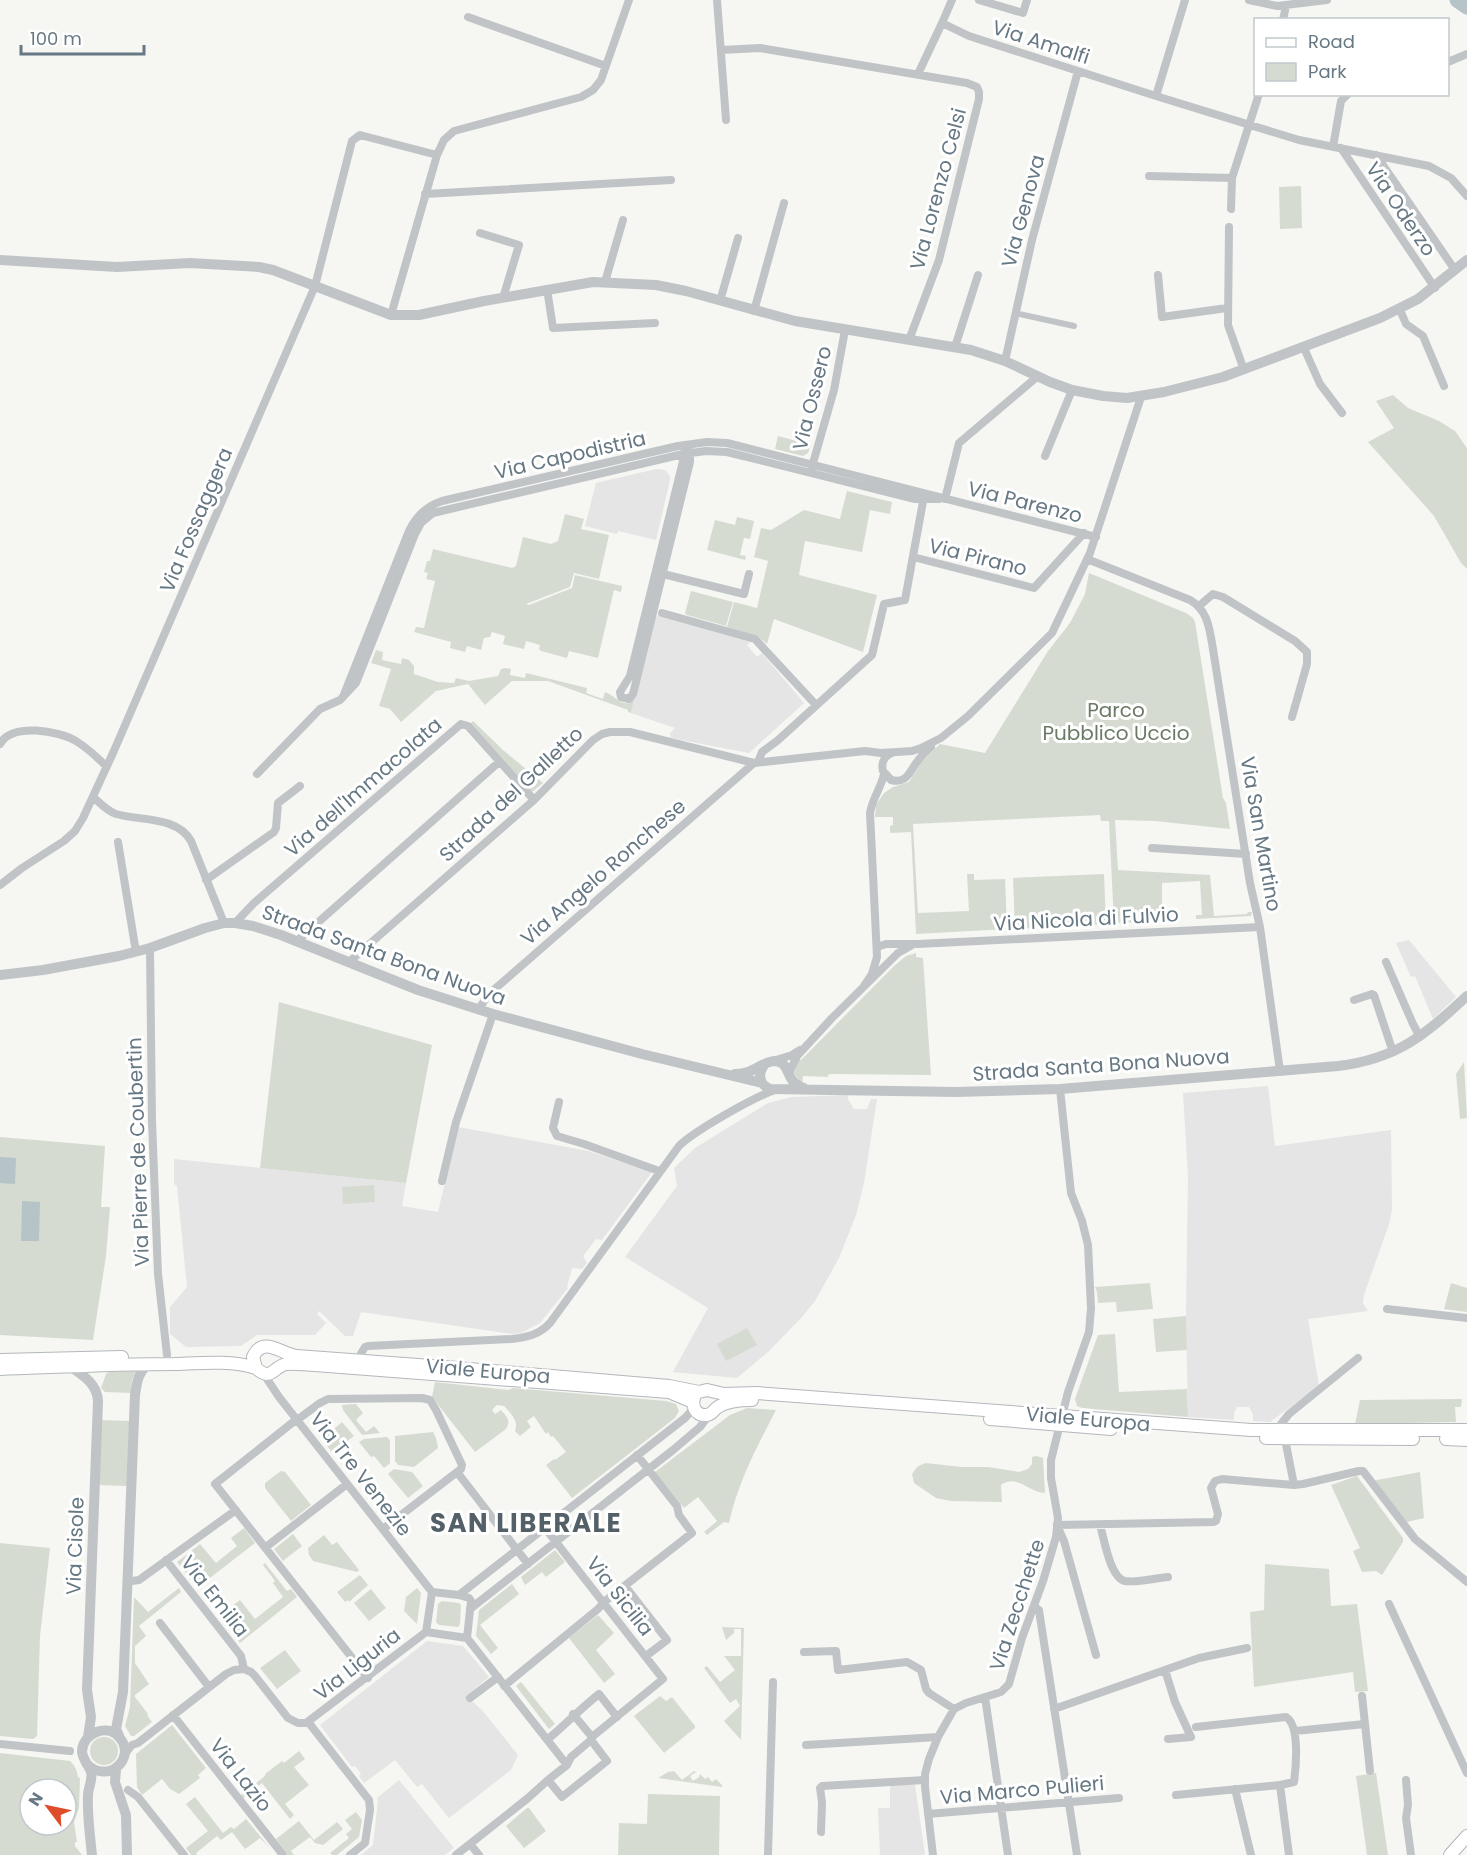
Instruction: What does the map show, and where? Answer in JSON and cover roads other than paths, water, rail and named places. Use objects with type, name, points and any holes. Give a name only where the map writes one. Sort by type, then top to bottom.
[{"type":"main road","name":"Viale Europa","points":[[0,1360],[240,1356],[255,1353],[265,1346],[297,1356],[675,1386],[699,1398]]},
{"type":"main road","points":[[255,1353],[253,1361],[268,1370],[282,1358],[278,1350]]},
{"type":"main road","name":"Viale Europa","points":[[0,1369],[239,1363],[268,1370],[291,1364],[669,1392],[699,1398],[724,1394],[756,1393],[1060,1421]]},
{"type":"main road","name":"Viale Europa","points":[[699,1398],[700,1414],[749,1400],[1282,1435],[1467,1440]]},
{"type":"main road","points":[[699,1398],[717,1400],[713,1411]]},
{"type":"main road","name":"Viale Europa","points":[[1282,1435],[1467,1430]]},
{"type":"main road","points":[[1450,1855],[1465,1838]]},
{"type":"main road","points":[[1456,1855],[1465,1838]]},
{"type":"street","points":[[391,315],[436,155],[444,140],[454,130],[581,97],[593,90],[601,80],[629,0]]},
{"type":"street","points":[[717,0],[726,120]]},
{"type":"street","points":[[918,74],[952,0]]},
{"type":"street","points":[[979,0],[1023,13],[1027,0]]},
{"type":"street","points":[[1155,96],[1185,0]]},
{"type":"street","points":[[1249,0],[1270,6],[1327,0]]},
{"type":"street","points":[[1283,18],[1286,6]]},
{"type":"street","points":[[468,18],[606,66]]},
{"type":"street","name":"Via Amalfi","points":[[942,23],[984,41],[1299,140],[1435,168],[1451,178],[1467,196]]},
{"type":"street","name":"Via Lorenzo Celsi","points":[[721,50],[760,48],[918,74],[973,84],[977,87],[979,99],[939,260],[909,340]]},
{"type":"street","points":[[1449,62],[1467,54]]},
{"type":"street","name":"Via Genova","points":[[1005,361],[1032,240],[1078,71]]},
{"type":"street","points":[[1231,208],[1232,178],[1258,96]]},
{"type":"street","points":[[1337,147],[1341,101],[1346,96]]},
{"type":"street","name":"Via Fossaggera","points":[[0,885],[70,836],[79,825],[93,797],[315,286],[352,141],[360,135],[436,155]]},
{"type":"street","name":"Via Oderzo","points":[[1337,147],[1434,288]]},
{"type":"street","points":[[1376,155],[1455,270]]},
{"type":"street","points":[[1149,176],[1232,178]]},
{"type":"street","points":[[425,194],[671,180]]},
{"type":"street","points":[[754,311],[784,203]]},
{"type":"street","points":[[605,282],[623,220]]},
{"type":"street","points":[[1229,227],[1227,308],[1230,335],[1244,370]]},
{"type":"street","points":[[480,233],[519,245],[502,298]]},
{"type":"street","points":[[720,301],[738,238]]},
{"type":"street","points":[[0,260],[117,267],[190,263],[259,267],[273,270],[391,315],[419,315],[547,289],[605,282],[656,285],[795,321],[980,352],[1072,390],[1113,397],[1141,397],[1244,370],[1400,310],[1434,288],[1467,260]]},
{"type":"street","points":[[955,347],[978,275]]},
{"type":"street","points":[[1158,275],[1162,317],[1227,308]]},
{"type":"street","points":[[547,289],[553,328],[655,323]]},
{"type":"street","points":[[1400,310],[1406,324],[1423,336],[1444,386]]},
{"type":"street","points":[[1015,313],[1074,326]]},
{"type":"street","name":"Via Ossero","points":[[811,469],[834,390],[845,330]]},
{"type":"street","points":[[1304,348],[1320,384],[1342,413]]},
{"type":"street","name":"Via Parenzo","points":[[945,499],[959,444],[1038,376]]},
{"type":"street","points":[[1045,456],[1072,390]]},
{"type":"street","name":"Strada del Galletto","points":[[349,962],[534,800],[593,740],[602,734],[630,732],[756,762],[856,752],[897,752],[921,748],[960,724],[1047,638],[1059,619],[1088,559],[1141,397]]},
{"type":"street","name":"Via Capodistria","points":[[257,774],[320,709],[343,697],[356,683],[415,534],[427,518],[444,510],[661,459],[707,442],[728,443],[811,469]]},
{"type":"street","points":[[687,450],[679,474],[659,573],[633,694],[629,699],[625,699],[621,697],[620,692],[630,676],[659,573],[688,470],[687,450]]},
{"type":"street","name":"Via Capodistria","points":[[343,697],[415,519],[425,510],[442,501],[687,450],[727,452],[811,469],[924,497]]},
{"type":"street","points":[[688,470],[706,451]]},
{"type":"street","points":[[661,459],[672,464],[679,474]]},
{"type":"street","points":[[756,762],[762,752],[872,655],[884,604],[904,600],[924,497]]},
{"type":"street","name":"Via Parenzo","points":[[924,497],[945,499],[1096,537]]},
{"type":"street","name":"Via Pirano","points":[[913,558],[1034,588],[1084,533]]},
{"type":"street","points":[[1088,559],[1199,606],[1213,594],[1223,597],[1295,641],[1307,652],[1307,664],[1292,717]]},
{"type":"street","points":[[659,573],[744,594],[749,573]]},
{"type":"street","name":"Via San Martino","points":[[1199,606],[1206,617],[1212,643],[1252,893],[1260,927],[1280,1071]]},
{"type":"street","points":[[662,613],[755,639],[816,705]]},
{"type":"street","name":"Via dell'Immacolata","points":[[229,923],[458,726],[465,724],[468,726],[534,800]]},
{"type":"street","points":[[0,744],[1,740],[12,734],[29,731],[50,732],[77,742],[106,766]]},
{"type":"street","name":"Strada del Galletto","points":[[912,768],[940,738]]},
{"type":"street","points":[[773,761],[773,749],[777,741]]},
{"type":"street","points":[[856,752],[872,756],[891,780],[899,781]]},
{"type":"street","points":[[876,796],[890,785],[908,777],[912,768],[911,760],[897,752],[885,758],[883,771]]},
{"type":"street","points":[[297,941],[499,762]]},
{"type":"street","name":"Via Angelo Ronchese","points":[[478,1010],[489,994],[756,762]]},
{"type":"street","name":"Via Nicola di Fulvio","points":[[864,986],[874,970],[877,948],[870,819],[872,804],[883,771]]},
{"type":"street","points":[[206,880],[274,832],[278,803],[300,786]]},
{"type":"street","points":[[93,797],[112,813],[162,822],[186,833],[206,880],[229,923]]},
{"type":"street","points":[[118,842],[136,952]]},
{"type":"street","points":[[1152,848],[1246,854]]},
{"type":"street","name":"Strada Santa Bona Nuova","points":[[0,975],[54,968],[136,952],[205,928],[229,923],[260,928],[418,990],[478,1010],[763,1084]]},
{"type":"street","name":"Via Nicola di Fulvio","points":[[877,948],[893,944],[912,945],[1260,927]]},
{"type":"street","points":[[876,934],[893,944]]},
{"type":"street","name":"Via Nicola di Fulvio","points":[[809,1043],[898,953],[912,945]]},
{"type":"street","name":"Via Pierre de Coubertin","points":[[150,948],[152,1122],[158,1274],[167,1356]]},
{"type":"street","points":[[877,948],[888,955],[898,953]]},
{"type":"street","points":[[1386,962],[1420,1037]]},
{"type":"street","points":[[1354,1000],[1374,995],[1393,1052]]},
{"type":"street","name":"Strada Santa Bona Nuova","points":[[778,1089],[956,1092],[1060,1089],[1363,1063],[1393,1052],[1420,1037],[1467,996]]},
{"type":"street","points":[[442,1181],[456,1122],[493,1014]]},
{"type":"street","points":[[725,1074],[746,1074],[797,1052],[809,1043]]},
{"type":"street","points":[[357,1360],[364,1347],[368,1346],[525,1338],[540,1332],[550,1323],[659,1171],[685,1140],[787,1083],[797,1056],[809,1043]]},
{"type":"street","points":[[778,1089],[770,1089],[763,1084],[760,1072],[769,1063],[783,1064],[797,1086],[810,1090]]},
{"type":"street","points":[[754,1100],[763,1084]]},
{"type":"street","name":"Via Zecchette","points":[[954,1709],[1004,1690],[1009,1684],[1054,1546],[1058,1525],[1051,1468],[1068,1392],[1089,1332],[1091,1308],[1088,1245],[1082,1221],[1071,1194],[1060,1089]]},
{"type":"street","points":[[559,1102],[553,1128],[557,1136],[659,1171]]},
{"type":"street","points":[[1387,1309],[1467,1318]]},
{"type":"street","points":[[1294,1485],[1282,1435],[1286,1417],[1358,1358]]},
{"type":"street","points":[[0,1744],[70,1751],[85,1760],[96,1771],[103,1773],[116,1769],[121,1764],[125,1746],[116,1729],[123,1692],[135,1395],[137,1380],[148,1364]]},
{"type":"street","name":"Via Cisole","points":[[71,1367],[91,1382],[98,1394],[87,1690],[91,1725],[86,1740],[85,1760],[91,1773],[88,1795],[92,1855]]},
{"type":"street","name":"Via Tre Venezie","points":[[268,1370],[275,1391],[432,1592]]},
{"type":"street","points":[[459,1595],[685,1418],[699,1398]]},
{"type":"street","points":[[368,1678],[215,1484],[320,1403],[328,1400],[428,1399],[436,1410],[462,1465],[457,1472],[382,1529]]},
{"type":"street","points":[[470,1609],[648,1470],[700,1427],[713,1411]]},
{"type":"street","points":[[504,1686],[604,1602],[692,1533],[679,1515],[677,1506],[637,1455]]},
{"type":"street","points":[[1096,1655],[1058,1525],[1214,1521],[1218,1516],[1211,1488],[1213,1483],[1220,1479],[1294,1485],[1363,1471],[1415,1539],[1467,1582]]},
{"type":"street","points":[[457,1472],[528,1564]]},
{"type":"street","points":[[266,1548],[347,1484]]},
{"type":"street","points":[[127,1580],[139,1580],[236,1510]]},
{"type":"street","points":[[1100,1525],[1112,1567],[1119,1578],[1127,1581],[1168,1577]]},
{"type":"street","name":"Via Sicilia","points":[[456,1855],[567,1765],[571,1757],[591,1739],[663,1679],[545,1528]]},
{"type":"street","name":"Via Emilia","points":[[166,1560],[241,1656],[244,1669],[251,1672],[288,1718],[298,1723],[309,1722]]},
{"type":"street","name":"Via Sicilia","points":[[625,1586],[667,1640],[646,1656]]},
{"type":"street","points":[[467,1638],[471,1601],[469,1598],[432,1592],[426,1632],[467,1638],[567,1765]]},
{"type":"street","points":[[1389,1604],[1467,1773]]},
{"type":"street","points":[[1034,1606],[1039,1610],[1077,1855]]},
{"type":"street","points":[[160,1623],[209,1687]]},
{"type":"street","name":"Via Liguria","points":[[309,1722],[426,1632]]},
{"type":"street","points":[[1054,1709],[1199,1658],[1247,1648]]},
{"type":"street","points":[[804,1652],[836,1651],[838,1670],[910,1663],[921,1670],[929,1693],[954,1709],[929,1759],[925,1780],[933,1855]]},
{"type":"street","points":[[125,1746],[138,1743],[230,1672],[244,1669]]},
{"type":"street","points":[[1165,1670],[1175,1702],[1191,1737],[1168,1739]]},
{"type":"street","points":[[470,1698],[498,1677]]},
{"type":"street","points":[[768,1855],[773,1682]]},
{"type":"street","points":[[547,1740],[565,1725],[573,1714],[599,1694],[617,1717]]},
{"type":"street","points":[[1362,1696],[1370,1771]]},
{"type":"street","points":[[985,1697],[1008,1855]]},
{"type":"street","points":[[548,1780],[562,1797],[607,1761],[573,1714]]},
{"type":"street","name":"Via Lazio","points":[[173,1715],[283,1855]]},
{"type":"street","points":[[1176,1795],[1294,1782],[1295,1731],[1286,1717],[1196,1727]]},
{"type":"street","points":[[309,1722],[369,1800],[370,1810],[365,1843],[350,1855]]},
{"type":"street","points":[[1295,1731],[1365,1724]]},
{"type":"street","points":[[70,1751],[100,1730],[115,1733],[125,1746]]},
{"type":"street","points":[[806,1745],[938,1737]]},
{"type":"street","points":[[116,1769],[114,1777],[122,1792],[126,1815],[127,1855]]},
{"type":"street","points":[[821,1832],[820,1788],[822,1785],[925,1780]]},
{"type":"street","points":[[1406,1780],[1408,1805],[1406,1818],[1411,1855]]},
{"type":"street","points":[[1280,1785],[1289,1855]]},
{"type":"street","points":[[1235,1789],[1251,1855]]},
{"type":"street","points":[[122,1792],[138,1797],[184,1855]]},
{"type":"street","name":"Via Marco Pulieri","points":[[928,1814],[1119,1798]]},
{"type":"street","points":[[470,1844],[479,1855]]},
{"type":"waterway","points":[[1457,0],[1467,7]]},
{"type":"district","name":"SAN LIBERALE","points":[[526,1523]]},
{"type":"park label","name":"Parco Pubblico Uccio","points":[[1116,722]]}]
